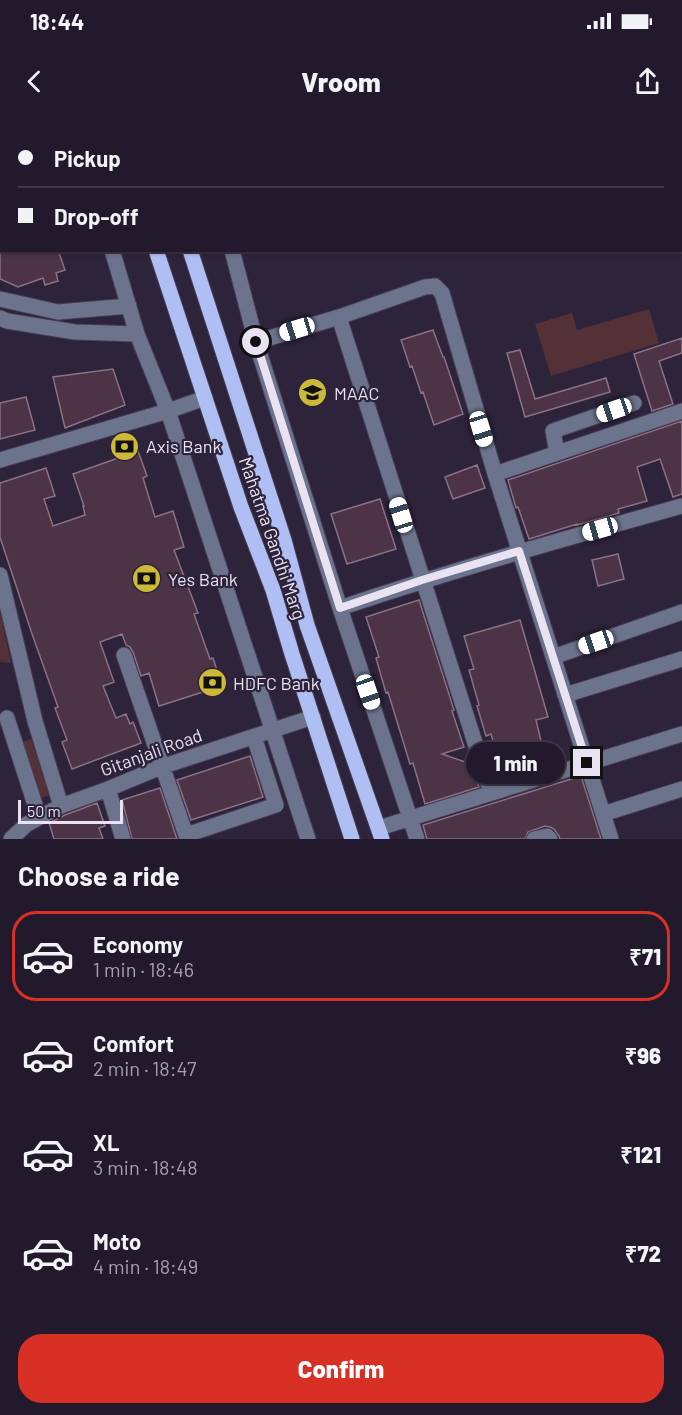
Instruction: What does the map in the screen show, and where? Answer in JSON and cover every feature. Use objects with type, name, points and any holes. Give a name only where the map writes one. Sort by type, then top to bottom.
[{"type":"main road","name":"Mahatma Gandhi Marg","points":[[157,252],[241,507],[273,590],[352,839]]},
{"type":"main road","name":"Mahatma Gandhi Marg","points":[[195,252],[284,540],[307,625],[380,833]]},
{"type":"street","points":[[113,252],[137,334],[168,411],[308,839]]},
{"type":"street","points":[[233,252],[256,342],[340,608],[417,839]]},
{"type":"street","points":[[256,342],[339,317],[424,287],[435,286],[442,293],[495,474],[611,839]]},
{"type":"street","points":[[0,300],[58,312],[129,306]]},
{"type":"street","points":[[339,317],[491,793]]},
{"type":"street","points":[[0,318],[75,332],[137,334]]},
{"type":"street","points":[[0,460],[205,398]]},
{"type":"street","points":[[557,453],[553,431],[634,403]]},
{"type":"street","points":[[495,474],[682,411]]},
{"type":"street","points":[[340,608],[519,551],[682,506]]},
{"type":"street","points":[[0,574],[35,721],[61,806]]},
{"type":"street","points":[[553,657],[682,612]]},
{"type":"street","points":[[124,656],[186,837],[276,805],[254,737]]},
{"type":"street","points":[[565,695],[682,659]]},
{"type":"street","name":"Gitanjali Road","points":[[11,839],[61,806],[161,767],[313,717]]},
{"type":"street","points":[[32,827],[4,718],[35,721]]},
{"type":"street","points":[[380,833],[410,817],[682,734]]},
{"type":"street","points":[[108,789],[123,839]]},
{"type":"street","points":[[603,814],[682,789]]},
{"type":"street","points":[[534,839],[547,836],[550,839]]},
{"type":"shaded area","points":[[649,309],[659,343],[551,376],[535,324],[572,313],[577,330]]},
{"type":"shaded area","points":[[0,611],[11,663],[0,662]]},
{"type":"shaded area","points":[[31,739],[50,795],[41,798],[22,742]]},
{"type":"building","points":[[0,252],[59,252],[65,270],[56,273],[58,281],[45,285],[43,278],[18,287],[0,279]]},
{"type":"building","points":[[433,330],[463,414],[434,425],[401,340]]},
{"type":"building","points":[[682,338],[682,353],[659,361],[673,404],[652,411],[634,354]]},
{"type":"building","points":[[520,350],[535,399],[606,378],[610,392],[525,417],[507,353]]},
{"type":"building","points":[[113,369],[125,405],[65,428],[53,377]]},
{"type":"building","points":[[26,397],[35,430],[0,439],[0,403]]},
{"type":"building","points":[[682,421],[682,494],[673,497],[660,459],[637,467],[647,501],[618,509],[619,513],[529,539],[518,507],[516,508],[508,480]]},
{"type":"building","points":[[138,451],[147,476],[143,478],[155,517],[173,511],[184,547],[174,550],[198,613],[194,614],[222,686],[159,706],[149,673],[141,676],[133,652],[126,645],[122,634],[100,642],[114,682],[103,686],[116,718],[126,714],[130,724],[133,722],[141,743],[72,769],[62,742],[67,740],[55,708],[58,707],[0,537],[0,483],[46,468],[55,496],[44,499],[53,526],[85,515],[73,474]]},
{"type":"building","points":[[477,465],[485,488],[453,499],[445,477]]},
{"type":"building","points":[[380,499],[396,549],[347,564],[331,514]]},
{"type":"building","points":[[618,554],[624,579],[598,586],[592,560]]},
{"type":"building","points":[[419,600],[464,747],[442,754],[471,764],[479,787],[425,804],[413,763],[410,764],[388,692],[386,693],[376,658],[379,657],[366,617]]},
{"type":"building","points":[[520,620],[548,717],[536,720],[547,766],[504,779],[491,734],[486,736],[477,706],[479,705],[469,670],[474,669],[464,636]]},
{"type":"building","points":[[250,756],[263,797],[191,820],[177,780]]},
{"type":"building","points":[[581,776],[601,839],[560,839],[554,829],[545,826],[528,832],[525,839],[427,839],[423,825]]},
{"type":"building","points":[[160,788],[177,839],[132,839],[122,800]]},
{"type":"building","points":[[97,803],[105,826],[99,828],[103,839],[54,839],[49,823]]},
{"type":"place","name":"MAAC","points":[[313,393]]},
{"type":"place","name":"Axis Bank","points":[[125,446]]},
{"type":"place","name":"Yes Bank","points":[[147,579]]},
{"type":"place","name":"HDFC Bank","points":[[212,683]]},
{"type":"route","points":[[256,342],[340,608],[519,551],[587,763]]}]
